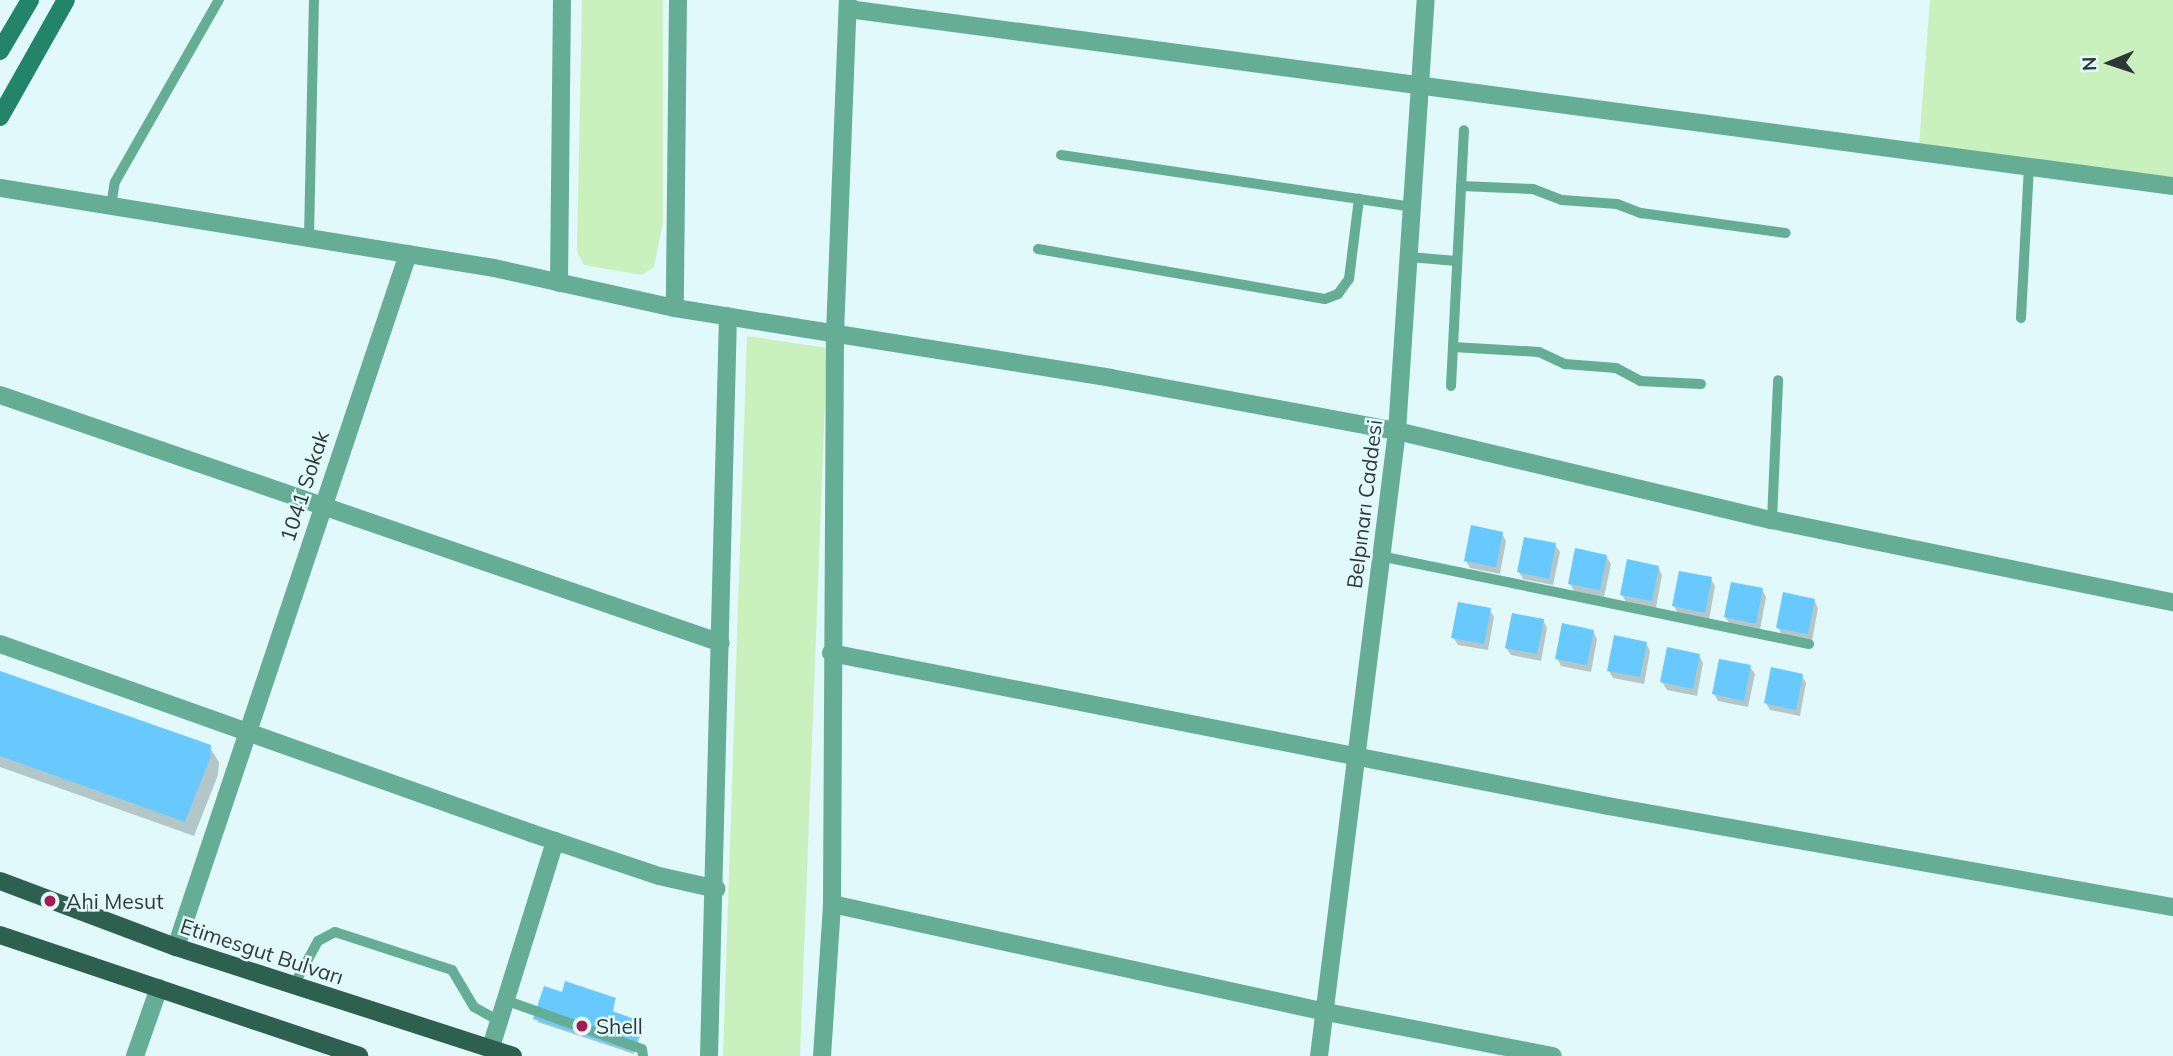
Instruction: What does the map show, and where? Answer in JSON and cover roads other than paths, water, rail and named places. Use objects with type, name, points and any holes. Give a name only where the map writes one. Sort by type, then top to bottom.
[{"type":"main road","points":[[0,51],[30,0]]},
{"type":"main road","points":[[0,117],[65,0]]},
{"type":"main road","name":"Etimesgut Bulvarı","points":[[0,881],[176,947],[513,1056]]},
{"type":"main road","points":[[0,935],[359,1056]]},
{"type":"street","points":[[559,283],[562,0]]},
{"type":"street","points":[[675,308],[678,0]]},
{"type":"street","name":"Belpınarı Caddesi","points":[[1318,1056],[1321,1011],[1397,431],[1426,0]]},
{"type":"street","points":[[822,1056],[832,904],[831,653],[835,334],[848,4],[1420,87],[2173,186]]},
{"type":"street","points":[[0,188],[408,254],[675,308],[1111,378],[1397,431],[1772,520],[2173,602]]},
{"type":"street","name":"1041 Sokak","points":[[176,947],[250,736],[321,505],[408,254]]},
{"type":"street","points":[[709,1056],[717,889],[728,316]]},
{"type":"street","points":[[0,395],[721,643]]},
{"type":"street","points":[[0,644],[250,736],[555,841],[659,876],[717,889]]},
{"type":"street","points":[[831,653],[1354,758],[2173,907]]},
{"type":"street","points":[[491,1047],[555,841]]},
{"type":"street","points":[[832,904],[1321,1011],[1553,1056]]},
{"type":"street","points":[[135,1056],[159,988]]},
{"type":"street","name":"Belpınarı Caddesi","points":[[1310,1056],[1321,1011]]},
{"type":"lane","points":[[111,206],[115,182],[219,0]]},
{"type":"lane","points":[[309,237],[314,0]]},
{"type":"lane","points":[[1451,386],[1464,130]]},
{"type":"lane","points":[[1061,155],[1412,207]]},
{"type":"lane","points":[[2021,318],[2029,167]]},
{"type":"lane","points":[[1461,186],[1533,189],[1562,200],[1617,204],[1641,214],[1786,233]]},
{"type":"lane","points":[[1038,249],[1325,299],[1338,294],[1349,279],[1359,200]]},
{"type":"lane","points":[[1409,257],[1457,261]]},
{"type":"lane","points":[[1453,347],[1539,352],[1564,364],[1616,368],[1640,381],[1701,384]]},
{"type":"lane","points":[[1772,520],[1778,380]]},
{"type":"lane","points":[[1380,556],[1809,644]]},
{"type":"lane","points":[[294,985],[318,941],[335,932],[452,970],[474,1007],[499,1021]]},
{"type":"lane","points":[[506,1000],[642,1049],[643,1056]]},
{"type":"place","name":"Ahi Mesut","points":[[50,901]]},
{"type":"place","name":"Shell","points":[[582,1026]]}]
